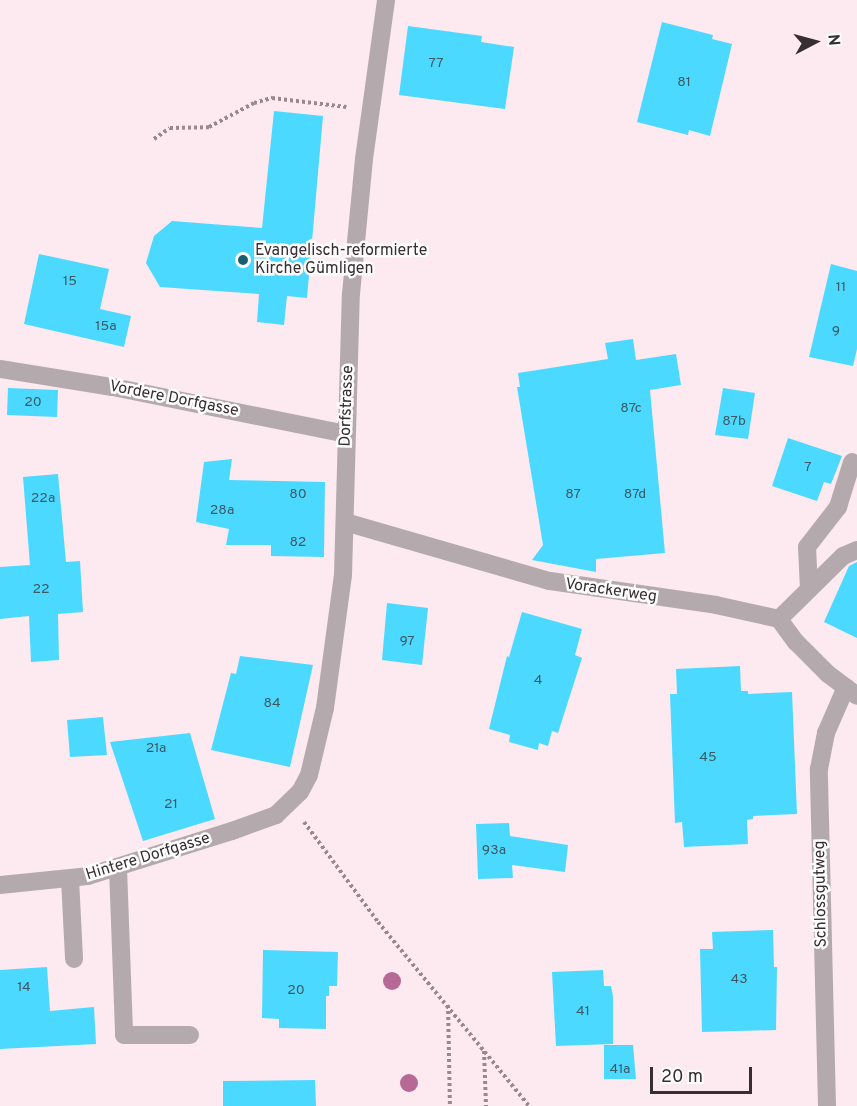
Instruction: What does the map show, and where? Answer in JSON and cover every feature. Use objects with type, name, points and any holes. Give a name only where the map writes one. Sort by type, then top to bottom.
[{"type":"street","name":"Dorfstrasse","points":[[288,803],[300,792],[316,749],[343,575],[351,294],[371,110],[386,0]]},
{"type":"street","name":"Vordere Dorfgasse","points":[[0,369],[113,387],[346,434]]},
{"type":"street","points":[[809,588],[807,547],[838,507],[852,462]]},
{"type":"street","name":"Vorackerweg","points":[[345,522],[550,581],[716,605],[779,619]]},
{"type":"street","points":[[851,692],[796,642],[779,619],[843,556],[857,549]]},
{"type":"street","name":"Schlossgutweg","points":[[827,1106],[819,769],[826,733],[851,692]]},
{"type":"street","name":"Hintere Dorfgasse","points":[[0,885],[70,879],[118,868],[276,815],[288,803]]},
{"type":"street","points":[[118,868],[124,1035],[190,1035]]},
{"type":"street","points":[[70,879],[74,958]]},
{"type":"path","points":[[154,139],[170,128],[209,127],[254,103],[272,98],[371,110]]},
{"type":"path","points":[[288,803],[378,922],[448,1004],[529,1106]]},
{"type":"path","points":[[448,1004],[450,1106]]},
{"type":"path","points":[[484,1050],[486,1106]]},
{"type":"building","points":[[662,22],[713,35],[712,39],[732,44],[710,136],[689,130],[688,135],[637,122]]},
{"type":"building","points":[[408,26],[482,36],[481,42],[514,47],[505,109],[399,95]]},
{"type":"building","points":[[274,111],[323,116],[307,298],[287,296],[284,325],[257,322],[259,294],[160,287],[146,263],[154,236],[172,221],[262,228]]},
{"type":"building","points":[[39,254],[109,269],[100,309],[131,316],[124,347],[24,324]]},
{"type":"building","points":[[831,264],[857,271],[857,349],[853,366],[809,357]]},
{"type":"building","points":[[633,339],[636,360],[676,354],[681,385],[650,390],[665,553],[596,559],[596,572],[532,560],[543,545],[517,387],[520,387],[518,373],[608,359],[605,343]]},
{"type":"building","points":[[8,388],[58,390],[57,417],[7,415]]},
{"type":"building","points":[[723,388],[755,393],[748,439],[715,435]]},
{"type":"building","points":[[788,438],[842,456],[831,484],[824,482],[817,501],[772,486]]},
{"type":"building","points":[[232,459],[229,480],[325,482],[324,557],[271,556],[271,545],[226,545],[229,529],[196,522],[204,462]]},
{"type":"building","points":[[58,474],[66,562],[80,561],[83,612],[58,614],[59,660],[31,662],[29,616],[0,619],[0,567],[30,565],[23,477]]},
{"type":"building","points":[[857,562],[857,638],[824,622],[849,566]]},
{"type":"building","points":[[387,603],[428,608],[422,665],[382,660]]},
{"type":"building","points":[[522,612],[582,629],[575,655],[582,658],[558,733],[552,731],[548,746],[539,743],[538,750],[509,742],[510,735],[489,729],[507,656],[509,657]]},
{"type":"building","points":[[240,656],[313,665],[290,767],[211,750],[231,673],[236,674]]},
{"type":"building","points":[[740,666],[741,691],[748,691],[748,694],[792,692],[797,814],[753,816],[753,819],[747,820],[748,844],[684,847],[682,822],[675,823],[670,694],[677,694],[676,669]]},
{"type":"building","points":[[103,717],[107,755],[70,757],[67,720]]},
{"type":"building","points":[[190,733],[215,819],[143,841],[110,742]]},
{"type":"building","points":[[509,823],[510,836],[568,845],[565,872],[512,865],[513,878],[478,879],[476,824]]},
{"type":"building","points":[[773,930],[774,967],[777,967],[776,1030],[702,1032],[700,949],[713,949],[712,932]]},
{"type":"building","points":[[263,950],[338,952],[337,986],[329,986],[329,996],[326,996],[326,1029],[279,1028],[279,1019],[262,1018]]},
{"type":"building","points":[[47,967],[50,1011],[94,1007],[96,1044],[0,1049],[0,970]]},
{"type":"building","points":[[603,970],[604,986],[611,986],[613,996],[613,1044],[556,1046],[552,972]]},
{"type":"building","points":[[604,1045],[633,1045],[636,1079],[604,1079]]},
{"type":"building","points":[[315,1080],[316,1106],[223,1106],[223,1081]]},
{"type":"place","name":"Evangelisch-reformierte Kirche Gümligen","points":[[243,260]]}]
